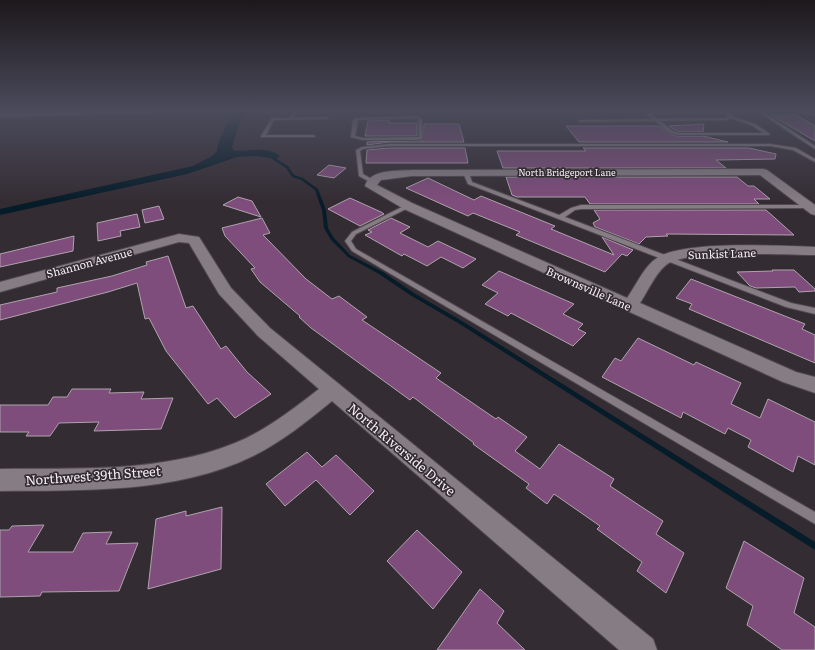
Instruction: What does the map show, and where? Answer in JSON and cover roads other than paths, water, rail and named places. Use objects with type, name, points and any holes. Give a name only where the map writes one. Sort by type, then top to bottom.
[{"type":"street","name":"North Bridgeport Lane","points":[[372,181],[378,177],[412,173],[763,172],[812,209]]},
{"type":"street","name":"Brownsville Lane","points":[[372,181],[371,186],[408,206],[790,377],[815,385]]},
{"type":"street","name":"Shannon Avenue","points":[[0,287],[179,238]]},
{"type":"street","name":"North Riverside Drive","points":[[179,238],[194,240],[225,291],[264,332],[642,650]]},
{"type":"street","name":"Sunkist Lane","points":[[630,306],[662,262],[679,254],[815,251]]},
{"type":"street","name":"Northwest 39th Street","points":[[0,480],[140,475],[194,466],[243,450],[289,423],[332,390]]},
{"type":"lane","points":[[805,141],[815,148]]},
{"type":"lane","points":[[372,181],[361,175],[358,151],[362,148],[389,145],[770,145],[794,149],[815,161]]},
{"type":"lane","points":[[466,173],[470,183],[558,218],[666,260],[789,305],[815,311]]},
{"type":"lane","points":[[408,206],[354,233],[348,241],[354,250],[815,518]]},
{"type":"lane","points":[[558,218],[573,209],[581,207],[812,209]]},
{"type":"water","points":[[219,141],[234,141],[232,147],[234,151],[264,150],[276,153],[280,156],[276,159],[256,156],[237,157],[187,174],[0,215],[0,209],[193,166],[212,156],[217,151]]},
{"type":"waterway","points":[[270,156],[287,167],[293,176],[302,179],[317,190],[324,210],[326,228],[332,239],[349,256],[381,273],[412,294],[460,322],[815,546]]}]
